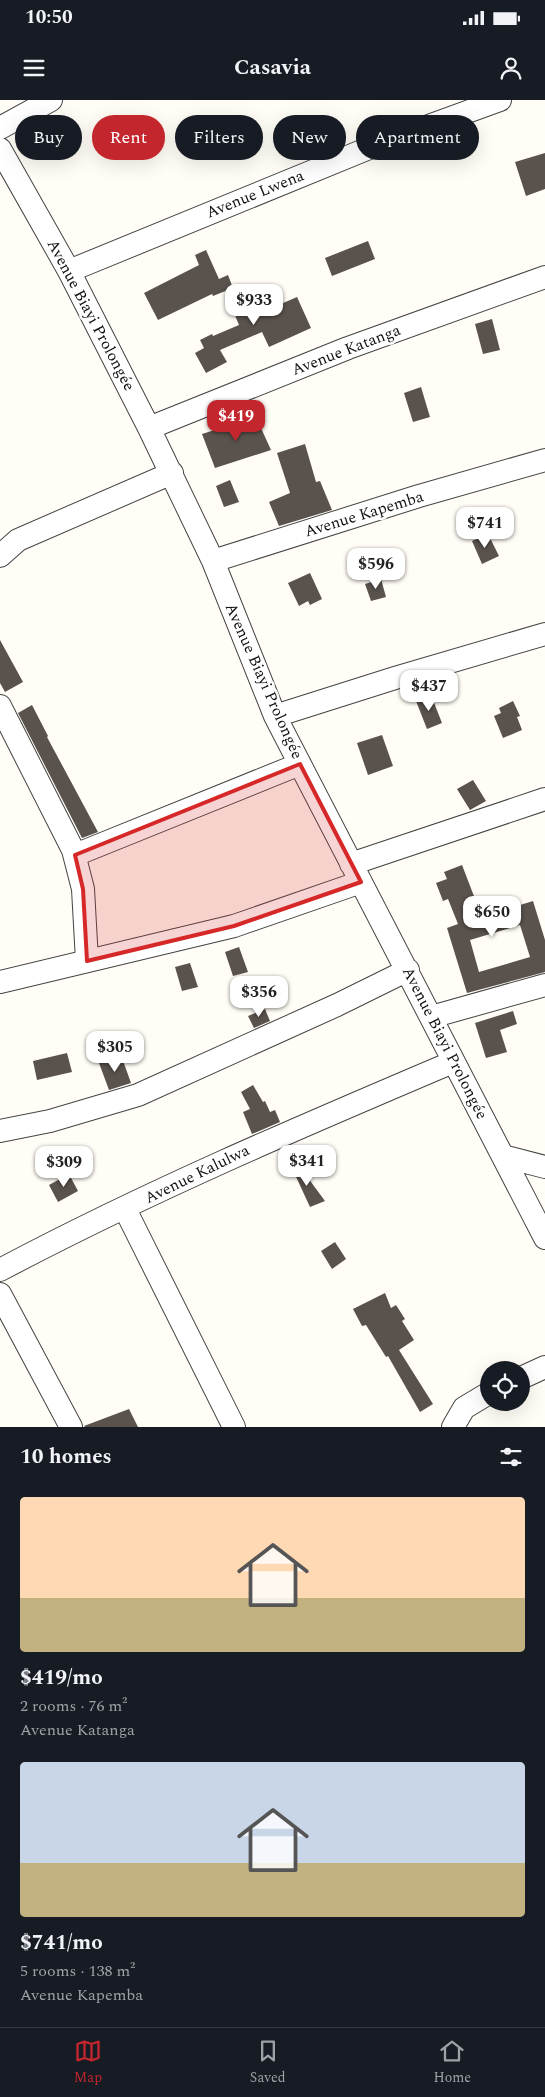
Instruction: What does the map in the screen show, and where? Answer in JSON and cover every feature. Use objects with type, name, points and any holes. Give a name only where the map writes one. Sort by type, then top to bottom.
[{"type":"street","points":[[0,128],[51,100]]},
{"type":"street","name":"Avenue Lwena","points":[[69,271],[379,144],[500,100]]},
{"type":"street","name":"Avenue Biayi Prolongée","points":[[0,150],[69,271],[172,473],[213,561],[275,716],[545,1238]]},
{"type":"street","name":"Avenue Katanga","points":[[149,428],[348,348],[545,278]]},
{"type":"street","name":"Avenue Kapemba","points":[[213,561],[419,496],[545,460]]},
{"type":"street","points":[[0,556],[18,540],[172,473]]},
{"type":"street","points":[[275,716],[545,634]]},
{"type":"street","points":[[0,706],[75,855],[82,889],[87,962]]},
{"type":"street","points":[[75,855],[300,764]]},
{"type":"street","points":[[0,982],[234,926],[356,873],[545,799]]},
{"type":"street","points":[[0,1131],[50,1121],[138,1095],[310,1018],[408,970]]},
{"type":"street","points":[[431,1017],[545,985]]},
{"type":"street","name":"Avenue Kalulwa","points":[[0,1270],[58,1239],[125,1209],[228,1158],[453,1062]]},
{"type":"street","points":[[503,1156],[545,1167]]},
{"type":"street","points":[[125,1209],[234,1427]]},
{"type":"street","points":[[0,1294],[71,1427]]},
{"type":"street","points":[[530,1374],[545,1367]]},
{"type":"street","points":[[453,1427],[464,1408],[480,1398]]},
{"type":"highlighted area","points":[[300,764],[361,882],[234,926],[87,961],[83,889],[75,855]]},
{"type":"building","points":[[545,153],[545,189],[526,196],[515,162]]},
{"type":"building","points":[[368,241],[375,259],[332,276],[325,258]]},
{"type":"building","points":[[206,250],[219,279],[228,275],[233,288],[213,296],[212,294],[158,320],[144,293],[199,265],[195,255]]},
{"type":"building","points":[[251,286],[253,291],[258,289],[267,310],[297,297],[311,328],[269,347],[262,332],[220,350],[227,362],[206,373],[195,353],[204,348],[200,340],[239,325],[227,296]]},
{"type":"building","points":[[492,319],[500,350],[483,354],[475,324]]},
{"type":"building","points":[[421,387],[430,417],[413,422],[404,393]]},
{"type":"building","points":[[256,417],[271,450],[215,468],[202,434]]},
{"type":"building","points":[[305,444],[316,482],[320,481],[332,510],[279,526],[269,502],[290,493],[277,453]]},
{"type":"building","points":[[230,480],[239,502],[224,507],[216,486]]},
{"type":"building","points":[[488,534],[499,556],[482,564],[472,541]]},
{"type":"building","points":[[310,573],[322,599],[310,605],[308,601],[299,606],[288,583]]},
{"type":"building","points":[[381,579],[386,597],[371,601],[365,584]]},
{"type":"building","points":[[0,640],[23,682],[5,692],[0,683]]},
{"type":"building","points":[[431,695],[442,723],[427,729],[416,701]]},
{"type":"building","points":[[513,701],[520,716],[517,717],[522,730],[503,738],[494,716],[501,713],[499,708]]},
{"type":"building","points":[[32,705],[98,832],[82,838],[18,713]]},
{"type":"building","points":[[382,735],[393,766],[368,775],[357,743]]},
{"type":"building","points":[[473,780],[486,801],[470,810],[457,789]]},
{"type":"building","points":[[462,865],[482,917],[533,901],[545,940],[545,972],[467,993],[447,928],[458,924],[448,899],[443,901],[436,883],[447,879],[444,872]],"holes":[[[520,925],[530,957],[479,972],[470,940]]]},
{"type":"building","points":[[239,947],[248,972],[233,976],[225,952]]},
{"type":"building","points":[[190,963],[198,987],[182,991],[175,967]]},
{"type":"building","points":[[265,1009],[270,1021],[254,1028],[248,1016]]},
{"type":"building","points":[[513,1011],[517,1024],[500,1030],[507,1052],[486,1058],[475,1023]]},
{"type":"building","points":[[67,1053],[72,1072],[37,1080],[33,1061]]},
{"type":"building","points":[[121,1055],[131,1083],[109,1090],[99,1063]]},
{"type":"building","points":[[253,1085],[263,1102],[265,1101],[270,1112],[275,1110],[280,1122],[252,1134],[243,1112],[250,1109],[241,1092]]},
{"type":"building","points":[[297,1163],[325,1201],[310,1207],[291,1166]]},
{"type":"building","points":[[69,1174],[78,1191],[58,1202],[49,1185]]},
{"type":"building","points":[[335,1242],[346,1259],[332,1269],[321,1251]]},
{"type":"building","points":[[385,1293],[391,1308],[396,1305],[405,1319],[402,1321],[414,1340],[399,1350],[433,1404],[420,1412],[388,1356],[386,1357],[366,1325],[362,1326],[353,1309]]},
{"type":"building","points":[[129,1409],[138,1427],[84,1426]]}]
